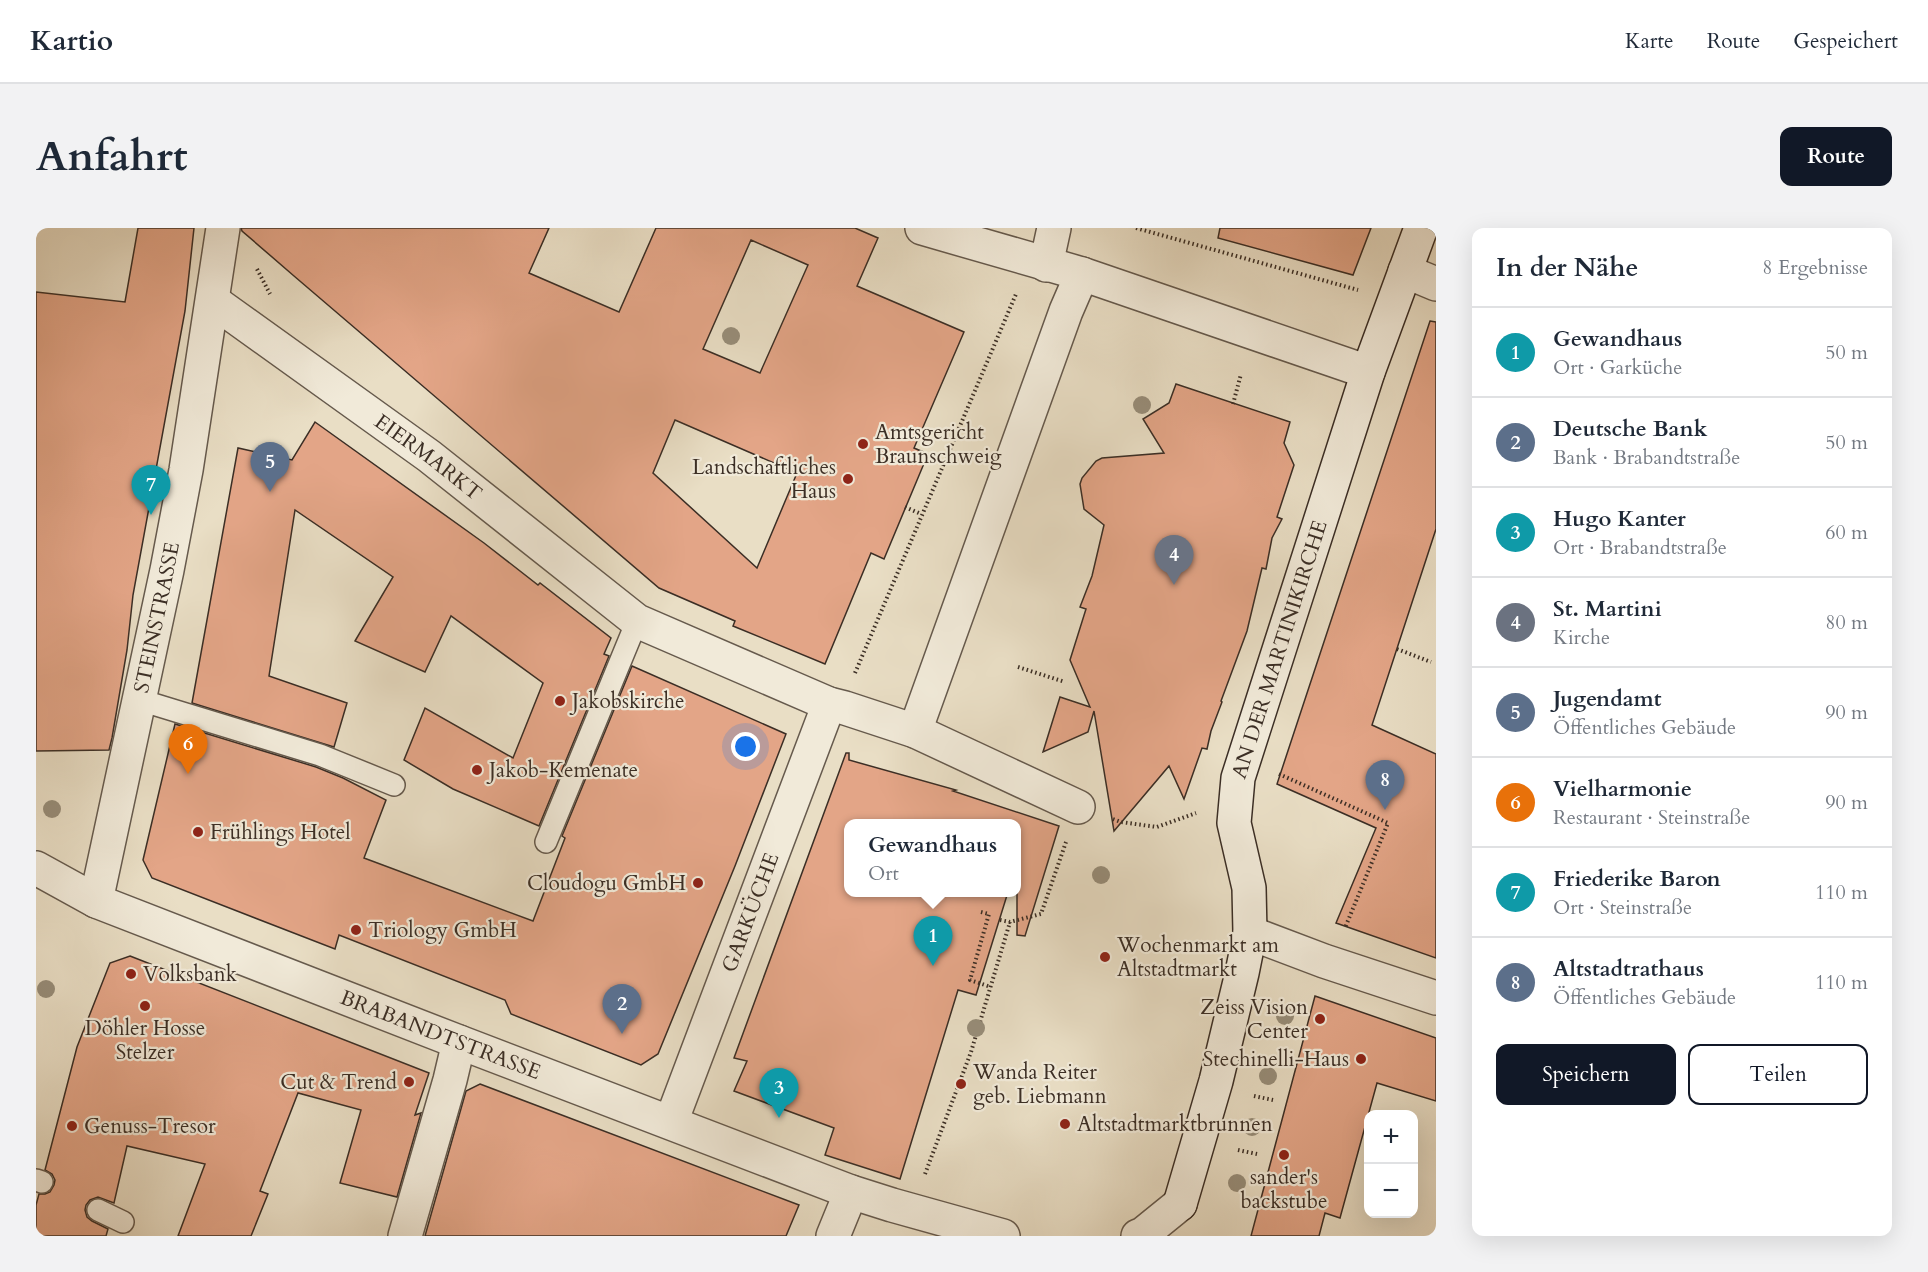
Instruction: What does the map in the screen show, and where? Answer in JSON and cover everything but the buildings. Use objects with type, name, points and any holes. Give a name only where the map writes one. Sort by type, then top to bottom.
[{"type":"street","name":"STEINSTRASSE","points":[[96,900],[140,700],[184,481],[223,228]]},
{"type":"street","points":[[922,228],[1082,274],[1368,372]]},
{"type":"street","points":[[1046,265],[1054,228]]},
{"type":"street","name":"AN DER MARTINIKIRCHE","points":[[1180,1204],[1215,1081],[1250,933],[1249,888],[1234,823],[1238,778],[1368,372],[1421,228]]},
{"type":"street","points":[[1405,271],[1436,284]]},
{"type":"street","points":[[915,731],[1066,311],[1082,274]]},
{"type":"street","name":"EIERMARKT","points":[[213,301],[429,456],[637,621],[840,693]]},
{"type":"street","points":[[840,693],[915,731],[1078,807]]},
{"type":"street","name":"GARKÜCHE","points":[[671,1122],[840,693]]},
{"type":"street","name":"BRABANDTSTRASSE","points":[[36,868],[96,900],[851,1192],[892,1206],[1003,1236]]},
{"type":"street","points":[[1250,933],[1316,958],[1436,998]]},
{"type":"street","points":[[405,1236],[459,1042]]},
{"type":"street","points":[[833,1236],[851,1192]]},
{"type":"street","points":[[1137,1236],[1143,1234],[1180,1204]]},
{"type":"street","points":[[1180,1204],[1183,1236]]},
{"type":"lane","points":[[546,842],[637,621]]},
{"type":"lane","points":[[140,700],[320,755],[394,785]]},
{"type":"lane","points":[[98,1210],[123,1222]]},
{"type":"path","points":[[1136,228],[1360,290]]},
{"type":"path","points":[[840,693],[1020,286]]},
{"type":"path","points":[[1233,404],[1241,374]]},
{"type":"path","points":[[905,507],[921,514]]},
{"type":"path","points":[[1397,649],[1431,662]]},
{"type":"path","points":[[1018,667],[1065,682]]},
{"type":"path","points":[[1280,775],[1388,823],[1346,926]]},
{"type":"path","points":[[1000,920],[1010,922],[1041,914],[1078,807],[1121,822],[1156,827],[1196,813]]},
{"type":"path","points":[[981,912],[989,914],[970,980],[991,987]]},
{"type":"path","points":[[924,1178],[971,1052],[1010,922]]},
{"type":"path","points":[[1254,1096],[1273,1100]]},
{"type":"path","points":[[1238,1150],[1257,1154]]},
{"type":"place","name":"Amtsgericht Braunschweig","points":[[863,444]]},
{"type":"place","name":"Landschaftliches Haus","points":[[848,479]]},
{"type":"place","name":"Jugendamt","points":[[270,492]]},
{"type":"place","name":"Friederike Baron","points":[[151,515]]},
{"type":"place","name":"St. Martini","points":[[1174,585]]},
{"type":"place","name":"Jakobskirche","points":[[560,701]]},
{"type":"place","name":"Jakob-Kemenate","points":[[477,770]]},
{"type":"place","name":"Vielharmonie","points":[[188,774]]},
{"type":"place","name":"Altstadtrathaus","points":[[1385,810]]},
{"type":"place","name":"Frühlings Hotel","points":[[198,832]]},
{"type":"place","name":"Cloudogu GmbH","points":[[698,883]]},
{"type":"place","name":"Triology GmbH","points":[[356,930]]},
{"type":"place","name":"Wochenmarkt am Altstadtmarkt","points":[[1105,957]]},
{"type":"place","name":"Gewandhaus","points":[[933,966]]},
{"type":"place","name":"Volksbank","points":[[131,974]]},
{"type":"place","name":"Döhler Hosse Stelzer","points":[[145,1006]]},
{"type":"place","name":"Zeiss Vision Center","points":[[1320,1019]]},
{"type":"place","name":"Deutsche Bank","points":[[622,1034]]},
{"type":"place","name":"Stechinelli-Haus","points":[[1361,1059]]},
{"type":"place","name":"Cut & Trend","points":[[409,1082]]},
{"type":"place","name":"Wanda Reiter geb. Liebmann","points":[[961,1084]]},
{"type":"place","name":"Hugo Kanter","points":[[779,1118]]},
{"type":"place","name":"Altstadtmarktbrunnen","points":[[1065,1124]]},
{"type":"place","name":"Genuss-Tresor","points":[[72,1126]]},
{"type":"place","name":"sander's backstube","points":[[1284,1155]]}]
